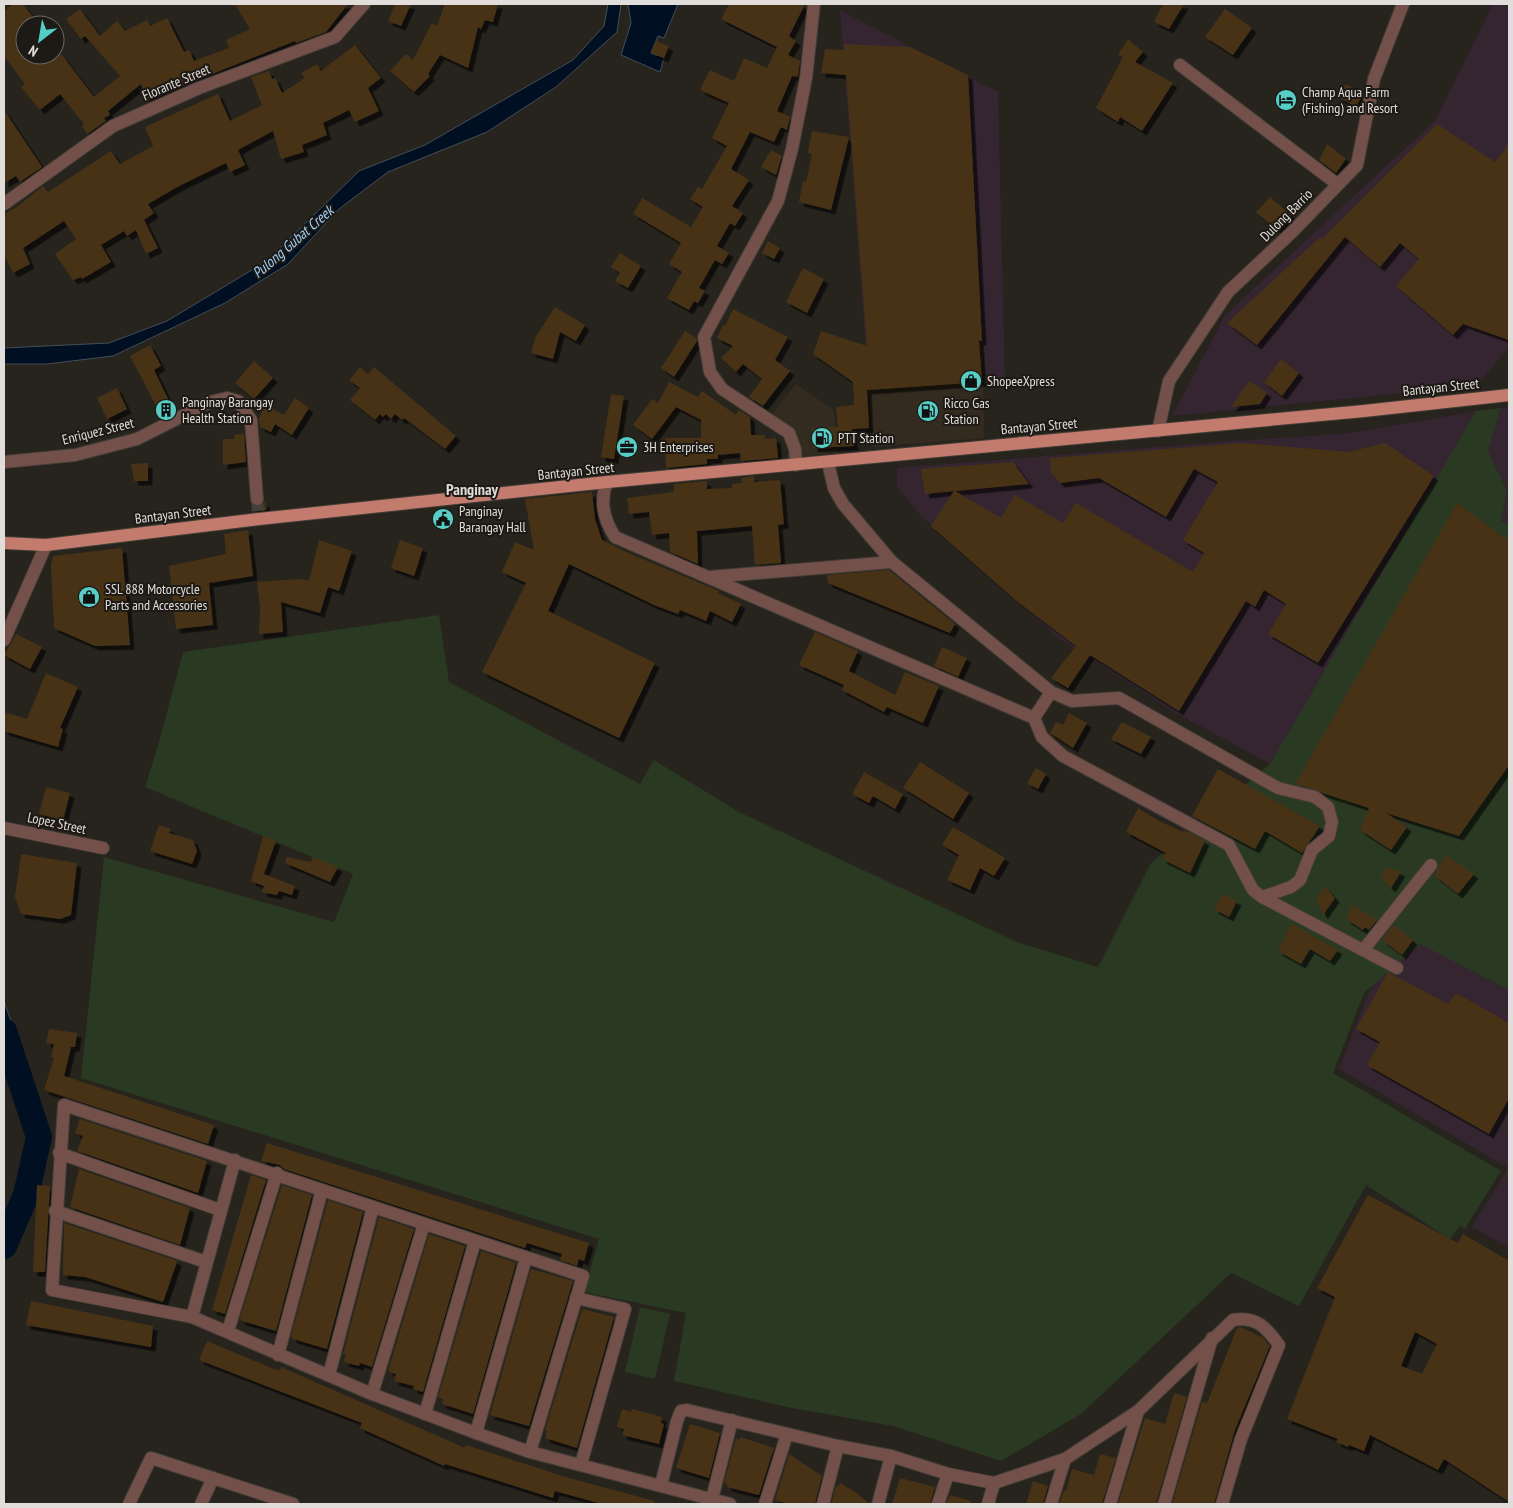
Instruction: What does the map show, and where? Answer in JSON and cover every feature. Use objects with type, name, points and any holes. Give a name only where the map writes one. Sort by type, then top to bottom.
[{"type":"main road","name":"Bantayan Street","points":[[4,543],[46,545],[258,516],[607,482],[828,463],[1509,395]]},
{"type":"street","name":"Florante Street","points":[[4,204],[114,126],[199,88],[335,37],[364,4]]},
{"type":"street","points":[[796,465],[795,449],[789,434],[722,389],[710,372],[704,337],[778,200],[792,149],[806,78],[814,4]]},
{"type":"street","name":"Dulong Barrio","points":[[1158,431],[1170,381],[1228,292],[1291,233],[1357,165],[1374,79],[1403,4]]},
{"type":"street","points":[[1180,65],[1337,184]]},
{"type":"street","name":"Enriquez Street","points":[[4,462],[75,455],[138,439],[210,402],[227,398],[238,402],[251,420],[256,499]]},
{"type":"street","points":[[828,463],[834,488],[843,504],[892,562],[1051,692],[1072,702],[1119,698],[1278,788],[1316,797],[1328,807],[1332,822],[1329,836],[1312,850],[1300,880],[1291,887],[1262,897]]},
{"type":"street","points":[[607,482],[602,495],[606,523],[615,537],[1034,718],[1042,737],[1063,756],[1229,845],[1254,890],[1262,897],[1364,949],[1396,968]]},
{"type":"street","points":[[4,640],[46,545]]},
{"type":"street","points":[[707,577],[892,562]]},
{"type":"street","points":[[1034,718],[1051,692]]},
{"type":"street","name":"Lopez Street","points":[[4,828],[103,848]]},
{"type":"street","points":[[1364,949],[1430,865]]},
{"type":"street","points":[[530,1452],[583,1276],[322,1190],[277,1173],[64,1104],[55,1211],[52,1290],[192,1317],[372,1394],[530,1452],[730,1504]]},
{"type":"street","points":[[59,1153],[220,1210]]},
{"type":"street","points":[[192,1317],[234,1160]]},
{"type":"street","points":[[228,1331],[277,1173]]},
{"type":"street","points":[[278,1355],[322,1190]]},
{"type":"street","points":[[329,1375],[373,1207]]},
{"type":"street","points":[[55,1211],[206,1262]]},
{"type":"street","points":[[372,1394],[424,1224]]},
{"type":"street","points":[[425,1414],[476,1241]]},
{"type":"street","points":[[476,1433],[526,1258]]},
{"type":"street","points":[[576,1298],[625,1309],[581,1464]]},
{"type":"street","points":[[661,1485],[677,1420],[682,1411],[687,1410],[838,1446],[892,1456],[948,1474],[994,1483],[1065,1460],[1138,1411],[1212,1338],[1233,1320],[1246,1318],[1267,1328],[1279,1344],[1241,1439],[1222,1504]]},
{"type":"street","points":[[1164,1504],[1212,1338]]},
{"type":"street","points":[[1110,1504],[1138,1411]]},
{"type":"street","points":[[712,1499],[732,1420]]},
{"type":"street","points":[[765,1504],[787,1434]]},
{"type":"street","points":[[823,1504],[838,1446]]},
{"type":"street","points":[[878,1504],[892,1456]]},
{"type":"street","points":[[129,1504],[151,1458],[278,1502],[293,1504]]},
{"type":"street","points":[[1050,1504],[1065,1460]]},
{"type":"street","points":[[938,1504],[948,1474]]},
{"type":"street","points":[[201,1504],[213,1478]]},
{"type":"street","points":[[988,1504],[994,1483]]},
{"type":"shaded area","points":[[1493,4],[1509,4],[1509,347],[1477,386],[1172,416],[1225,315],[1435,121]]},
{"type":"shaded area","points":[[840,10],[998,92],[1005,380],[985,380],[983,343],[866,349]]},
{"type":"shaded area","points":[[983,343],[984,438],[873,447],[866,349]]},
{"type":"shaded area","points":[[796,384],[834,410],[838,453],[801,456],[798,437],[771,416]]},
{"type":"shaded area","points":[[1509,407],[1509,524],[1501,521],[1507,491],[1488,451],[1501,408]]},
{"type":"shaded area","points":[[1476,411],[1442,480],[1270,764],[1178,714],[1060,639],[922,517],[897,487],[897,468],[1231,441],[1343,434]]},
{"type":"shaded area","points":[[1413,936],[1509,988],[1509,1248],[1472,1227],[1508,1168],[1339,1069],[1369,992]]},
{"type":"green space","points":[[1501,408],[1488,451],[1507,491],[1501,521],[1509,524],[1509,990],[1420,944],[1364,993],[1333,1073],[1501,1171],[1465,1229],[1460,1226],[1450,1239],[1366,1185],[1299,1306],[1231,1273],[1081,1414],[1001,1461],[893,1426],[792,1408],[674,1381],[686,1313],[584,1292],[599,1239],[81,1078],[104,857],[334,922],[353,874],[145,787],[183,652],[439,615],[449,682],[640,784],[654,760],[739,812],[1017,942],[1098,967],[1151,863],[1270,764],[1476,411]]},
{"type":"green space","points":[[640,1307],[670,1314],[655,1379],[625,1372]]},
{"type":"water","points":[[608,4],[621,4],[617,32],[556,87],[487,132],[388,172],[339,209],[288,264],[225,303],[113,356],[47,364],[4,364],[4,348],[109,343],[167,321],[267,261],[359,171],[425,145],[573,60],[604,26]]},
{"type":"water","points":[[628,4],[678,4],[664,38],[658,36],[651,53],[664,58],[660,72],[621,55],[631,23]]},
{"type":"water","points":[[4,1001],[40,1105],[33,1202],[4,1261],[4,1232],[36,1141],[4,1058]]},
{"type":"building","points":[[13,4],[23,4],[31,15],[15,15],[15,65],[65,65],[65,59],[94,97],[120,76],[85,36],[81,39],[66,19],[80,9],[100,36],[117,21],[125,31],[147,20],[150,26],[167,18],[184,52],[189,50],[194,61],[229,48],[226,40],[250,29],[235,4],[348,4],[326,32],[296,43],[295,41],[147,100],[141,84],[108,111],[110,115],[104,118],[106,121],[87,134],[82,126],[84,124],[60,94],[40,110],[21,87],[25,84],[4,56],[4,11]]},
{"type":"building","points":[[395,4],[411,4],[401,26],[388,21]]},
{"type":"building","points":[[445,4],[498,4],[493,22],[485,20],[481,29],[478,27],[468,68],[440,55],[428,74],[430,76],[414,92],[390,71],[406,54],[413,60],[432,23],[437,26]]},
{"type":"building","points":[[729,4],[805,4],[789,36],[796,41],[788,55],[800,61],[798,77],[792,76],[777,111],[790,117],[787,130],[781,127],[774,142],[750,132],[731,169],[749,180],[732,206],[743,213],[735,226],[730,223],[717,246],[729,253],[722,264],[715,260],[699,288],[705,291],[698,303],[694,301],[689,310],[667,298],[682,272],[669,264],[681,243],[633,214],[642,198],[691,227],[703,207],[690,199],[698,187],[702,189],[727,146],[712,138],[729,103],[700,90],[710,70],[734,81],[744,58],[767,68],[777,47],[721,19]]},
{"type":"building","points":[[1163,4],[1184,4],[1169,29],[1154,22]]},
{"type":"building","points":[[1225,9],[1252,28],[1233,55],[1205,37]]},
{"type":"building","points":[[1128,39],[1143,52],[1135,62],[1173,83],[1142,131],[1120,117],[1118,122],[1096,108],[1123,57],[1118,55]]},
{"type":"building","points":[[656,41],[669,46],[664,58],[651,53]]},
{"type":"building","points":[[844,44],[910,47],[968,75],[982,341],[979,341],[982,382],[867,390],[869,428],[852,429],[854,446],[813,448],[812,428],[838,427],[836,407],[854,405],[853,382],[813,354],[821,331],[867,346],[846,75],[821,73],[825,49],[844,50]]},
{"type":"building","points":[[355,45],[381,78],[368,88],[379,111],[355,122],[349,110],[323,123],[327,135],[302,145],[304,152],[281,159],[273,131],[238,150],[245,165],[230,172],[226,163],[179,186],[148,204],[154,213],[144,220],[158,248],[146,254],[136,230],[127,236],[124,231],[101,245],[111,262],[82,279],[81,277],[73,280],[55,254],[76,239],[64,221],[23,248],[30,264],[13,273],[4,255],[4,214],[17,207],[43,186],[48,192],[111,151],[120,164],[153,146],[145,127],[218,94],[230,121],[262,105],[251,77],[269,71],[272,79],[275,78],[282,93],[305,78],[301,73],[317,64],[321,71]]},
{"type":"building","points":[[1346,84],[1363,94],[1356,107],[1338,97]]},
{"type":"building","points":[[4,110],[42,167],[20,182],[16,176],[4,183]]},
{"type":"building","points":[[1437,124],[1495,162],[1509,143],[1509,340],[1463,324],[1453,335],[1396,286],[1419,259],[1400,243],[1380,267],[1345,237],[1257,345],[1227,323],[1320,237],[1322,239]]},
{"type":"building","points":[[812,131],[849,137],[831,210],[799,202],[803,181],[806,182],[812,154],[808,153]]},
{"type":"building","points":[[1327,144],[1346,159],[1336,173],[1319,160]]},
{"type":"building","points":[[771,150],[782,156],[776,175],[761,167]]},
{"type":"building","points":[[1270,197],[1291,215],[1278,231],[1256,212]]},
{"type":"building","points":[[768,241],[780,248],[774,259],[762,253]]},
{"type":"building","points":[[620,253],[641,266],[628,288],[615,281],[620,273],[611,267]]},
{"type":"building","points":[[803,268],[824,279],[807,313],[786,302]]},
{"type":"building","points":[[555,307],[585,325],[576,341],[560,332],[553,359],[531,353],[535,338]]},
{"type":"building","points":[[733,309],[788,337],[775,360],[790,371],[763,406],[749,397],[762,379],[743,364],[736,372],[721,358],[733,346],[717,338]]},
{"type":"building","points":[[685,331],[696,338],[697,341],[674,377],[661,368]]},
{"type":"building","points":[[150,345],[161,366],[154,370],[174,411],[162,417],[130,356]]},
{"type":"building","points":[[1281,359],[1299,373],[1282,396],[1264,382]]},
{"type":"building","points":[[254,361],[273,378],[254,399],[235,383]]},
{"type":"building","points":[[360,367],[368,374],[374,367],[456,436],[445,449],[404,418],[402,420],[395,414],[391,419],[386,414],[383,417],[380,414],[375,420],[350,400],[360,388],[349,380]]},
{"type":"building","points":[[1249,381],[1267,393],[1260,404],[1231,407]]},
{"type":"building","points":[[669,382],[698,397],[702,391],[736,415],[739,410],[750,417],[751,435],[765,435],[765,439],[776,438],[778,458],[741,461],[740,453],[718,455],[718,459],[707,459],[707,464],[666,468],[665,438],[701,438],[701,420],[676,407],[652,439],[633,425],[652,399],[658,403]]},
{"type":"building","points":[[117,388],[127,409],[107,419],[97,398]]},
{"type":"building","points":[[611,394],[624,396],[614,459],[601,457]]},
{"type":"building","points":[[295,398],[309,408],[292,435],[275,424],[271,432],[260,427],[259,419],[265,405],[284,415]]},
{"type":"building","points":[[244,434],[246,462],[223,465],[223,439],[235,439],[234,435]]},
{"type":"building","points":[[1242,443],[1349,452],[1385,443],[1434,476],[1318,663],[1268,634],[1286,604],[1264,590],[1255,607],[1246,601],[1179,711],[1090,655],[1068,688],[1051,678],[1076,646],[1019,603],[931,526],[954,491],[925,494],[921,469],[1013,462],[1029,484],[955,491],[1001,518],[1015,495],[1063,523],[1076,503],[1193,572],[1204,553],[1183,540],[1218,482],[1194,469],[1166,517],[1099,478],[1060,483],[1051,473],[1050,458]]},
{"type":"building","points":[[148,463],[148,481],[134,481],[131,464]]},
{"type":"building","points":[[754,476],[754,482],[780,480],[784,524],[778,525],[781,563],[755,565],[752,526],[697,531],[698,564],[670,552],[669,533],[652,535],[649,512],[629,514],[627,498],[674,492],[674,484],[707,481],[707,489],[732,488],[731,484],[742,483],[742,478]]},
{"type":"building","points":[[592,492],[595,519],[602,540],[719,591],[718,593],[741,604],[732,622],[710,611],[706,621],[680,610],[678,614],[654,605],[569,564],[548,611],[655,663],[619,738],[482,672],[526,583],[502,572],[515,542],[534,550],[525,499]]},
{"type":"building","points":[[265,501],[266,510],[254,511],[253,506],[261,506]]},
{"type":"building","points":[[1457,503],[1509,541],[1509,765],[1459,836],[1386,813],[1407,827],[1391,850],[1360,830],[1369,808],[1295,784]]},
{"type":"building","points":[[248,530],[253,576],[209,583],[213,625],[176,629],[169,566],[226,554],[224,534]]},
{"type":"building","points":[[319,540],[352,551],[339,591],[328,587],[320,613],[281,602],[283,632],[259,634],[260,608],[257,582],[301,579],[309,581]]},
{"type":"building","points":[[400,540],[423,548],[414,576],[391,568]]},
{"type":"building","name":"SSL 888 Motorcycle Parts and Accessories","points":[[122,548],[130,645],[95,646],[54,628],[51,565],[53,556]]},
{"type":"building","points":[[889,570],[955,624],[950,633],[828,583],[827,575]]},
{"type":"building","points":[[815,632],[858,651],[849,671],[895,695],[905,672],[939,686],[923,723],[887,707],[884,712],[842,690],[844,685],[799,665]]},
{"type":"building","points":[[16,634],[42,647],[30,669],[4,655]]},
{"type":"building","points":[[942,647],[967,658],[958,677],[934,666]]},
{"type":"building","points":[[46,673],[78,687],[60,728],[63,729],[58,747],[4,731],[4,712],[27,719]]},
{"type":"building","points":[[1069,713],[1087,723],[1073,748],[1050,733],[1056,722],[1063,725]]},
{"type":"building","points":[[1122,722],[1151,737],[1141,754],[1111,739]]},
{"type":"building","points":[[920,762],[969,793],[953,819],[903,788]]},
{"type":"building","points":[[1036,768],[1046,774],[1038,789],[1027,783]]},
{"type":"building","points":[[1218,769],[1320,826],[1302,853],[1265,831],[1255,849],[1192,816]]},
{"type":"building","points":[[864,772],[903,794],[895,809],[873,796],[869,803],[852,794]]},
{"type":"building","points":[[46,787],[70,793],[63,820],[39,814]]},
{"type":"building","points":[[1138,808],[1159,821],[1183,832],[1184,830],[1205,841],[1190,873],[1162,859],[1166,853],[1126,832]]},
{"type":"building","points":[[159,825],[171,829],[169,833],[193,840],[197,851],[192,864],[150,851]]},
{"type":"building","points":[[953,827],[1005,858],[994,876],[980,868],[970,890],[947,880],[959,855],[942,845]]},
{"type":"building","points":[[263,836],[276,841],[264,874],[295,886],[292,895],[279,891],[277,895],[262,892],[264,886],[251,881]]},
{"type":"building","points":[[21,854],[77,863],[71,915],[60,919],[21,914],[15,897]]},
{"type":"building","points":[[1446,855],[1474,874],[1458,894],[1434,875]]},
{"type":"building","points":[[287,857],[311,862],[313,857],[338,867],[330,882],[285,863]]},
{"type":"building","points":[[1387,867],[1401,872],[1391,888],[1381,878]]},
{"type":"building","points":[[1325,886],[1335,898],[1323,915],[1316,899]]},
{"type":"building","points":[[1222,894],[1237,901],[1229,917],[1214,909]]},
{"type":"building","points":[[1352,905],[1377,920],[1369,930],[1365,927],[1363,930],[1346,919]]},
{"type":"building","points":[[1291,923],[1338,950],[1330,961],[1310,949],[1301,964],[1278,951]]},
{"type":"building","points":[[1393,925],[1413,940],[1402,955],[1382,940]]},
{"type":"building","points":[[1388,972],[1448,1004],[1456,993],[1509,1023],[1509,1098],[1489,1134],[1367,1065],[1380,1042],[1356,1029]]},
{"type":"building","points":[[49,1029],[77,1033],[75,1047],[71,1047],[64,1076],[214,1125],[208,1144],[44,1090],[54,1058],[51,1057],[54,1044],[46,1043]]},
{"type":"building","points":[[80,1119],[207,1161],[198,1193],[77,1151],[83,1136],[75,1133]]},
{"type":"building","points":[[267,1143],[589,1243],[584,1261],[579,1259],[577,1266],[560,1260],[562,1254],[527,1243],[525,1248],[284,1169],[280,1165],[261,1161]]},
{"type":"building","points":[[79,1169],[190,1208],[180,1245],[70,1207]]},
{"type":"building","points":[[251,1175],[266,1180],[225,1314],[212,1310]]},
{"type":"building","points":[[37,1185],[50,1186],[45,1272],[33,1272]]},
{"type":"building","points":[[282,1185],[312,1195],[276,1331],[242,1321],[240,1318]]},
{"type":"building","points":[[1368,1195],[1458,1243],[1463,1234],[1509,1261],[1509,1502],[1444,1459],[1438,1470],[1370,1435],[1364,1451],[1349,1445],[1348,1447],[1336,1442],[1338,1439],[1287,1419],[1335,1297],[1317,1288]],"holes":[[[1415,1332],[1437,1344],[1422,1374],[1401,1366]]]},
{"type":"building","points":[[328,1200],[363,1212],[327,1349],[293,1339],[291,1336]]},
{"type":"building","points":[[379,1217],[414,1229],[372,1367],[360,1363],[359,1366],[344,1362],[346,1354],[343,1354]]},
{"type":"building","points":[[64,1223],[175,1260],[177,1262],[163,1302],[85,1277],[63,1275]]},
{"type":"building","points":[[429,1234],[465,1246],[423,1392],[413,1389],[414,1386],[394,1381],[396,1374],[388,1371]]},
{"type":"building","points":[[481,1251],[516,1263],[473,1414],[442,1404],[443,1399],[438,1397]]},
{"type":"building","points":[[531,1269],[573,1281],[529,1426],[490,1415]]},
{"type":"building","points":[[31,1301],[153,1326],[151,1347],[26,1325]]},
{"type":"building","points":[[582,1309],[614,1317],[577,1448],[545,1438],[547,1431],[545,1430]]},
{"type":"building","points":[[1240,1327],[1262,1337],[1270,1346],[1235,1430],[1214,1504],[1172,1504],[1202,1402],[1207,1403],[1237,1328]]},
{"type":"building","points":[[207,1341],[279,1371],[281,1367],[465,1448],[466,1445],[569,1478],[655,1501],[654,1504],[602,1504],[555,1491],[553,1498],[445,1464],[444,1466],[360,1428],[362,1423],[199,1360]]},
{"type":"building","points":[[1174,1393],[1187,1397],[1156,1504],[1118,1504],[1145,1418],[1165,1424]]},
{"type":"building","points":[[622,1409],[631,1412],[632,1409],[662,1417],[661,1423],[664,1424],[659,1444],[622,1435],[624,1429],[617,1427]]},
{"type":"building","points":[[690,1424],[720,1433],[709,1478],[676,1468]]},
{"type":"building","points":[[740,1437],[774,1448],[759,1495],[727,1487],[727,1484],[724,1483],[736,1438],[740,1440]]},
{"type":"building","points":[[789,1454],[822,1476],[815,1504],[788,1504],[775,1500]]},
{"type":"building","points":[[1100,1454],[1116,1458],[1102,1504],[1059,1504],[1064,1490],[1066,1491],[1072,1469],[1094,1475]]},
{"type":"building","points":[[900,1478],[935,1487],[930,1504],[892,1504]]},
{"type":"building","points":[[1033,1481],[1048,1486],[1043,1504],[1026,1504]]},
{"type":"building","points":[[840,1483],[870,1504],[831,1504],[836,1486],[838,1487]]},
{"type":"building","points":[[950,1495],[971,1501],[970,1504],[946,1504]]},
{"type":"waterway","name":"Pulong Gubat Creek","points":[[4,1031],[39,1137],[26,1195],[4,1246]]},
{"type":"tunnel","points":[[257,499],[258,513]]},
{"type":"place","name":"Champ Aqua Farm (Fishing) and Resort","points":[[1286,100]]},
{"type":"place","name":"ShopeeXpress","points":[[971,381]]},
{"type":"place","name":"Panginay Barangay Health Station","points":[[166,410]]},
{"type":"place","name":"Ricco Gas Station","points":[[928,411]]},
{"type":"place","name":"PTT Station","points":[[822,438]]},
{"type":"place","name":"3H Enterprises","points":[[627,447]]},
{"type":"place","name":"Panginay Barangay Hall","points":[[443,519]]},
{"type":"place","name":"SSL 888 Motorcycle Parts and Accessories","points":[[89,597]]},
{"type":"district","name":"Panginay","points":[[472,489]]}]
